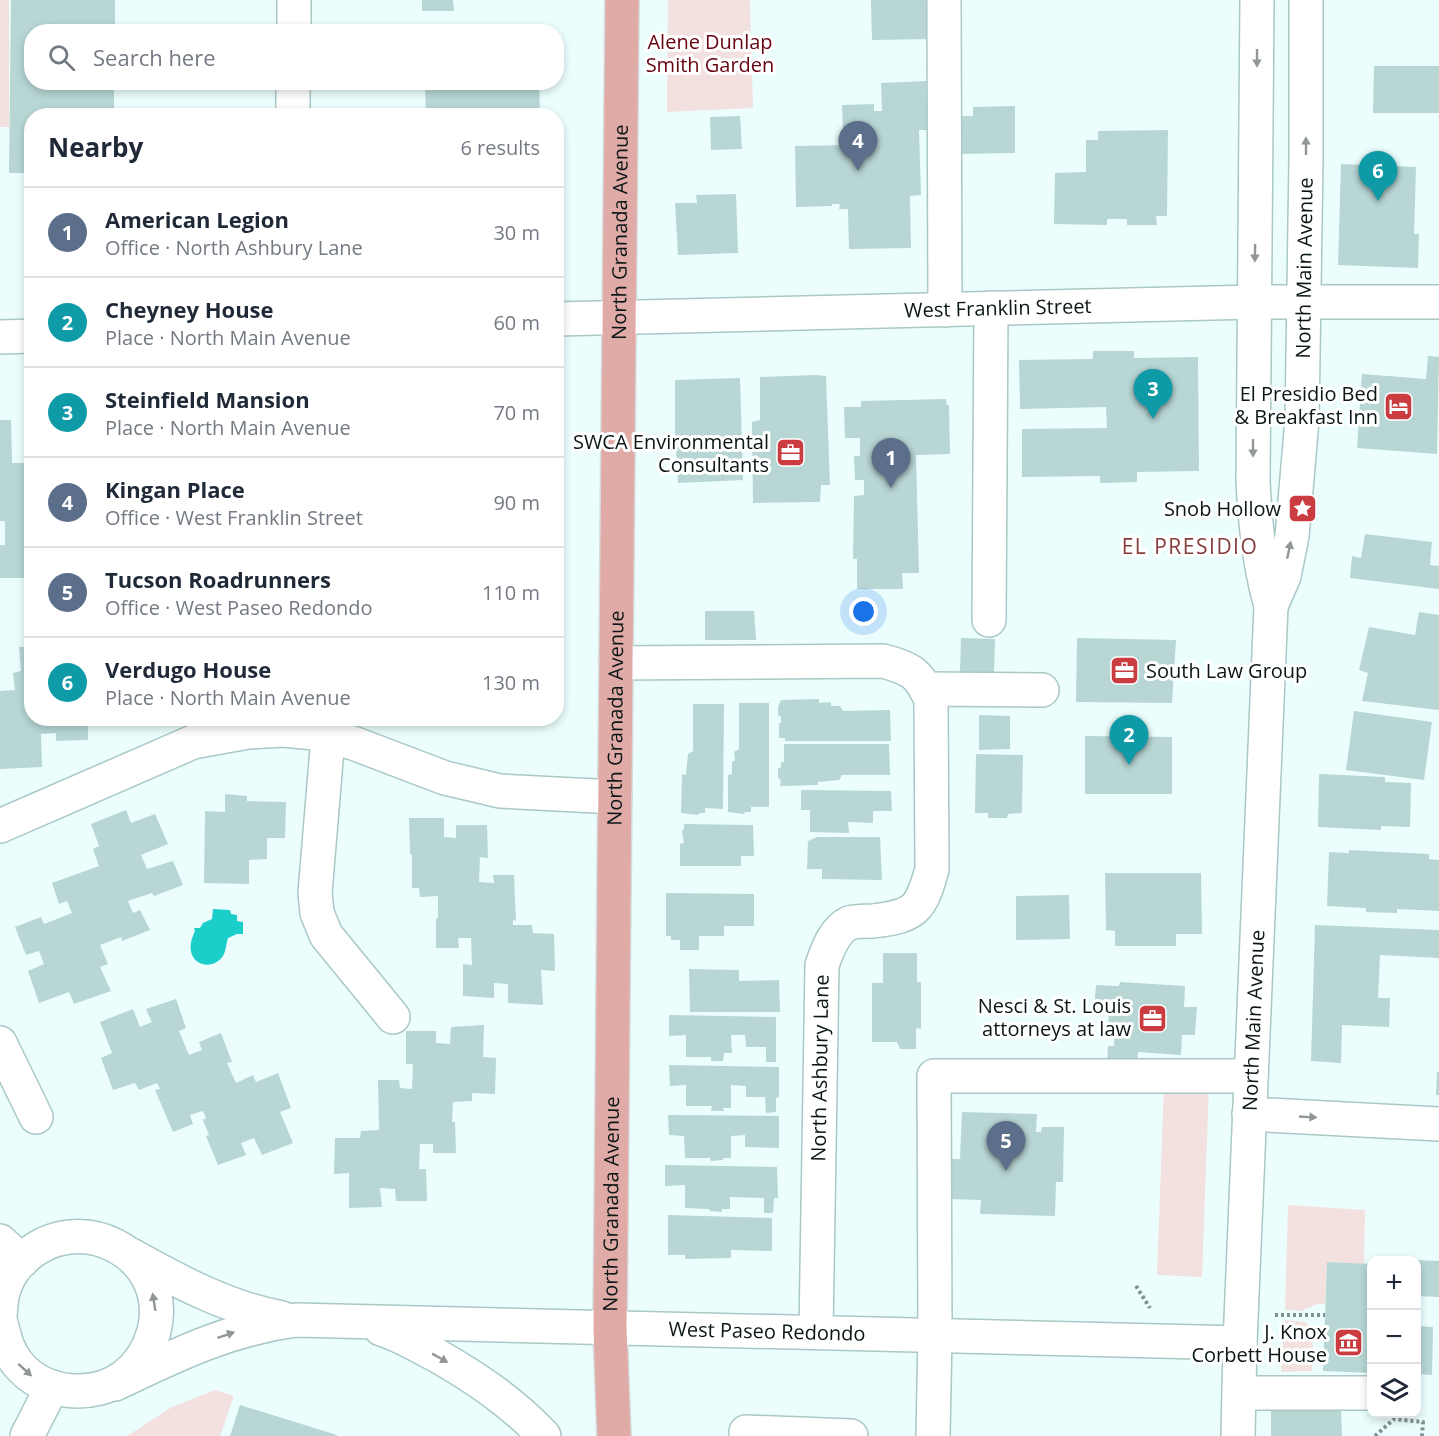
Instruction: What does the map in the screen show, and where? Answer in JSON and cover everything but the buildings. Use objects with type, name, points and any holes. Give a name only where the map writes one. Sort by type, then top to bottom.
[{"type":"main road","name":"North Granada Avenue","points":[[614,1436],[610,1329],[622,0]]},
{"type":"street","points":[[294,0],[294,24]]},
{"type":"street","points":[[944,0],[945,310]]},
{"type":"street","name":"North Main Avenue","points":[[1238,1436],[1249,1114],[1271,606],[1262,572],[1255,529],[1253,481],[1257,0]]},
{"type":"street","name":"North Main Avenue","points":[[1271,606],[1284,576],[1292,536],[1302,420],[1306,158],[1305,0]]},
{"type":"street","points":[[293,90],[293,108]]},
{"type":"street","name":"West Franklin Street","points":[[564,320],[1254,302],[1439,302]]},
{"type":"street","points":[[989,620],[991,308]]},
{"type":"street","points":[[0,337],[24,336]]},
{"type":"street","points":[[616,663],[883,661],[902,666],[921,679],[926,689],[1042,690]]},
{"type":"street","name":"North Ashbury Lane","points":[[816,1332],[822,965],[831,939],[849,923],[908,914],[925,896],[932,869],[931,700],[926,689]]},
{"type":"street","points":[[0,826],[193,742],[248,732],[283,730],[315,733],[353,743],[445,778],[500,791],[615,797]]},
{"type":"street","points":[[328,737],[315,893],[317,913],[326,935],[393,1017]]},
{"type":"street","points":[[0,1043],[36,1117]]},
{"type":"street","points":[[933,1436],[934,1076],[1251,1076]]},
{"type":"street","points":[[1249,1114],[1439,1124]]},
{"type":"street","points":[[80,1236],[105,1240],[187,1286],[244,1309],[296,1320],[266,1324],[223,1336],[115,1384],[90,1391],[64,1391],[39,1382],[19,1365],[5,1342],[1,1325],[3,1291],[14,1268],[11,1251],[32,1250],[55,1239],[80,1236]]},
{"type":"street","points":[[115,1384],[136,1368],[150,1345],[157,1320],[154,1295],[148,1280],[127,1253]]},
{"type":"street","name":"West Paseo Redondo","points":[[296,1320],[1240,1343]]},
{"type":"street","points":[[348,1322],[387,1331],[455,1366],[508,1401],[544,1436]]},
{"type":"street","points":[[27,1436],[52,1387]]},
{"type":"street","points":[[1239,1393],[1367,1393]]},
{"type":"street","points":[[749,1436],[746,1432],[851,1436]]},
{"type":"path","points":[[1271,1315],[1325,1315]]},
{"type":"path","points":[[1375,1436],[1394,1419],[1423,1422],[1422,1436]]},
{"type":"green space","points":[[0,0],[9,0],[9,127],[0,127]]},
{"type":"green space","name":"Alene Dunlap Smith Garden","points":[[668,0],[750,0],[753,108],[667,112]]},
{"type":"green space","points":[[1164,1084],[1209,1086],[1202,1277],[1157,1275]]},
{"type":"green space","points":[[1288,1205],[1365,1210],[1364,1264],[1327,1262],[1325,1304],[1317,1304],[1301,1311],[1285,1310]]},
{"type":"green space","points":[[1285,1320],[1305,1322],[1315,1330],[1304,1329],[1302,1335],[1303,1338],[1313,1340],[1312,1371],[1281,1372]]},
{"type":"green space","points":[[215,1390],[234,1396],[220,1436],[127,1436],[172,1407]]},
{"type":"water","points":[[213,909],[230,910],[231,914],[237,915],[237,921],[243,922],[243,934],[228,938],[223,956],[218,961],[205,964],[194,958],[191,942],[194,928],[200,928],[203,923],[212,919]]},
{"type":"place","name":"Kingan Place","points":[[858,171]]},
{"type":"place","name":"Verdugo House","points":[[1378,201]]},
{"type":"place","name":"El Presidio Bed & Breakfast Inn","points":[[1399,406]]},
{"type":"place","name":"Steinfield Mansion","points":[[1153,419]]},
{"type":"place","name":"SWCA Environmental Consultants","points":[[790,453]]},
{"type":"place","name":"American Legion","points":[[891,488]]},
{"type":"place","name":"Snob Hollow","points":[[1302,509]]},
{"type":"place","name":"South Law Group","points":[[1125,671]]},
{"type":"place","name":"Cheyney House","points":[[1129,765]]},
{"type":"place","name":"Nesci & St. Louis attorneys at law","points":[[1152,1018]]},
{"type":"place","name":"Tucson Roadrunners","points":[[1006,1171]]},
{"type":"place","name":"J. Knox Corbett House","points":[[1348,1343]]},
{"type":"district","name":"EL PRESIDIO","points":[[1190,547]]}]
